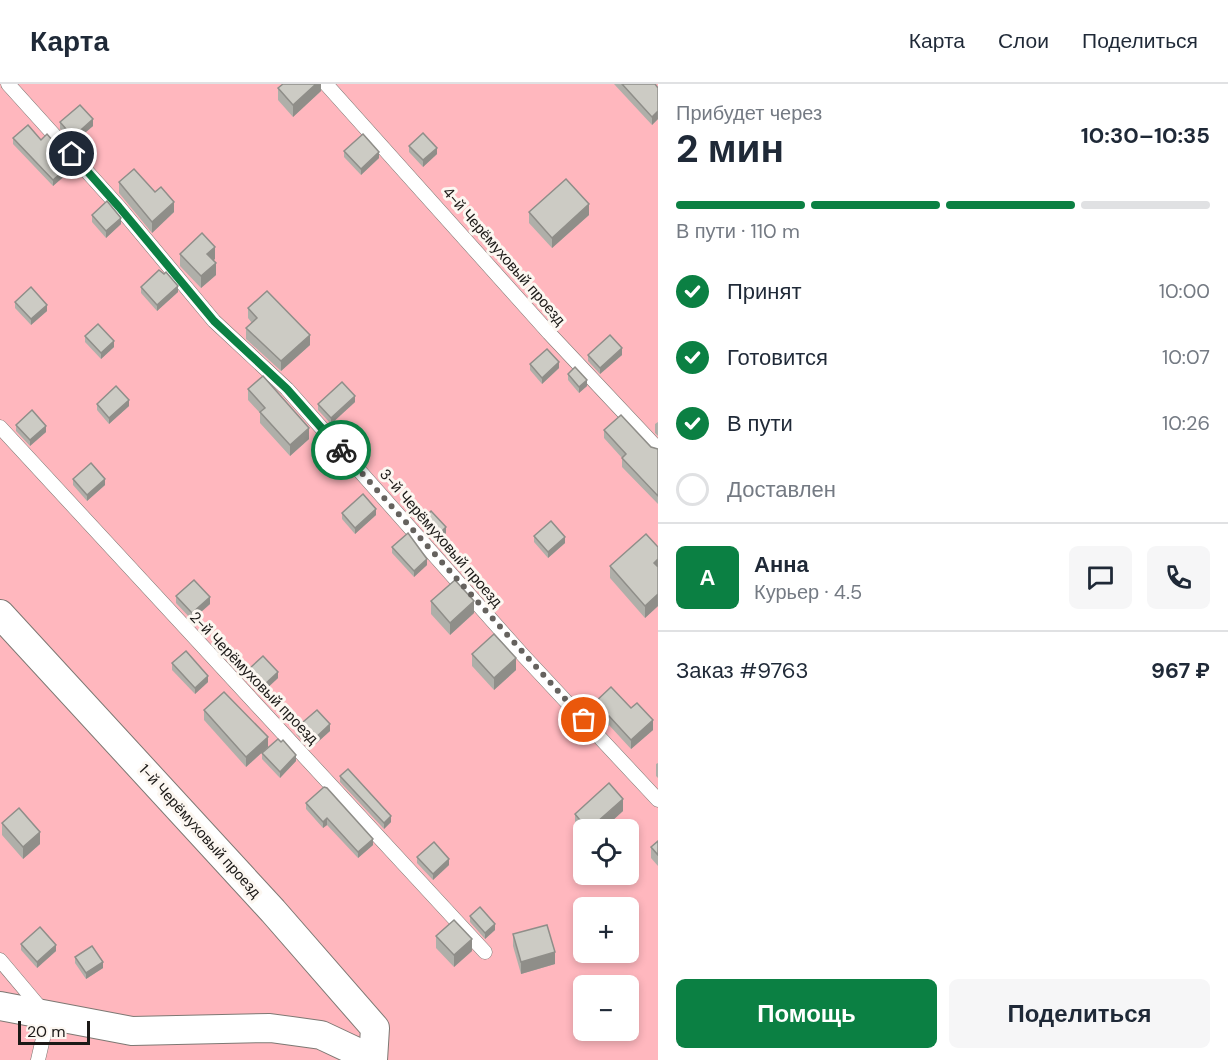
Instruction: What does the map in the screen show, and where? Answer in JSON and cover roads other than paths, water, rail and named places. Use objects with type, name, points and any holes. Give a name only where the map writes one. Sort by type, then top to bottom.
[{"type":"street","name":"1-й Черёмуховый проезд","points":[[0,614],[273,910],[375,1028],[372,1060]]},
{"type":"street","points":[[0,1006],[48,1017],[132,1031],[270,1028],[321,1035],[372,1060]]},
{"type":"lane","name":"3-й Черёмуховый проезд","points":[[8,84],[119,207],[214,321],[287,389],[520,652],[658,800]]},
{"type":"lane","name":"4-й Черёмуховый проезд","points":[[327,84],[549,333],[658,449]]},
{"type":"lane","name":"2-й Черёмуховый проезд","points":[[0,427],[485,952]]},
{"type":"lane","points":[[0,960],[48,1017],[38,1060]]}]
